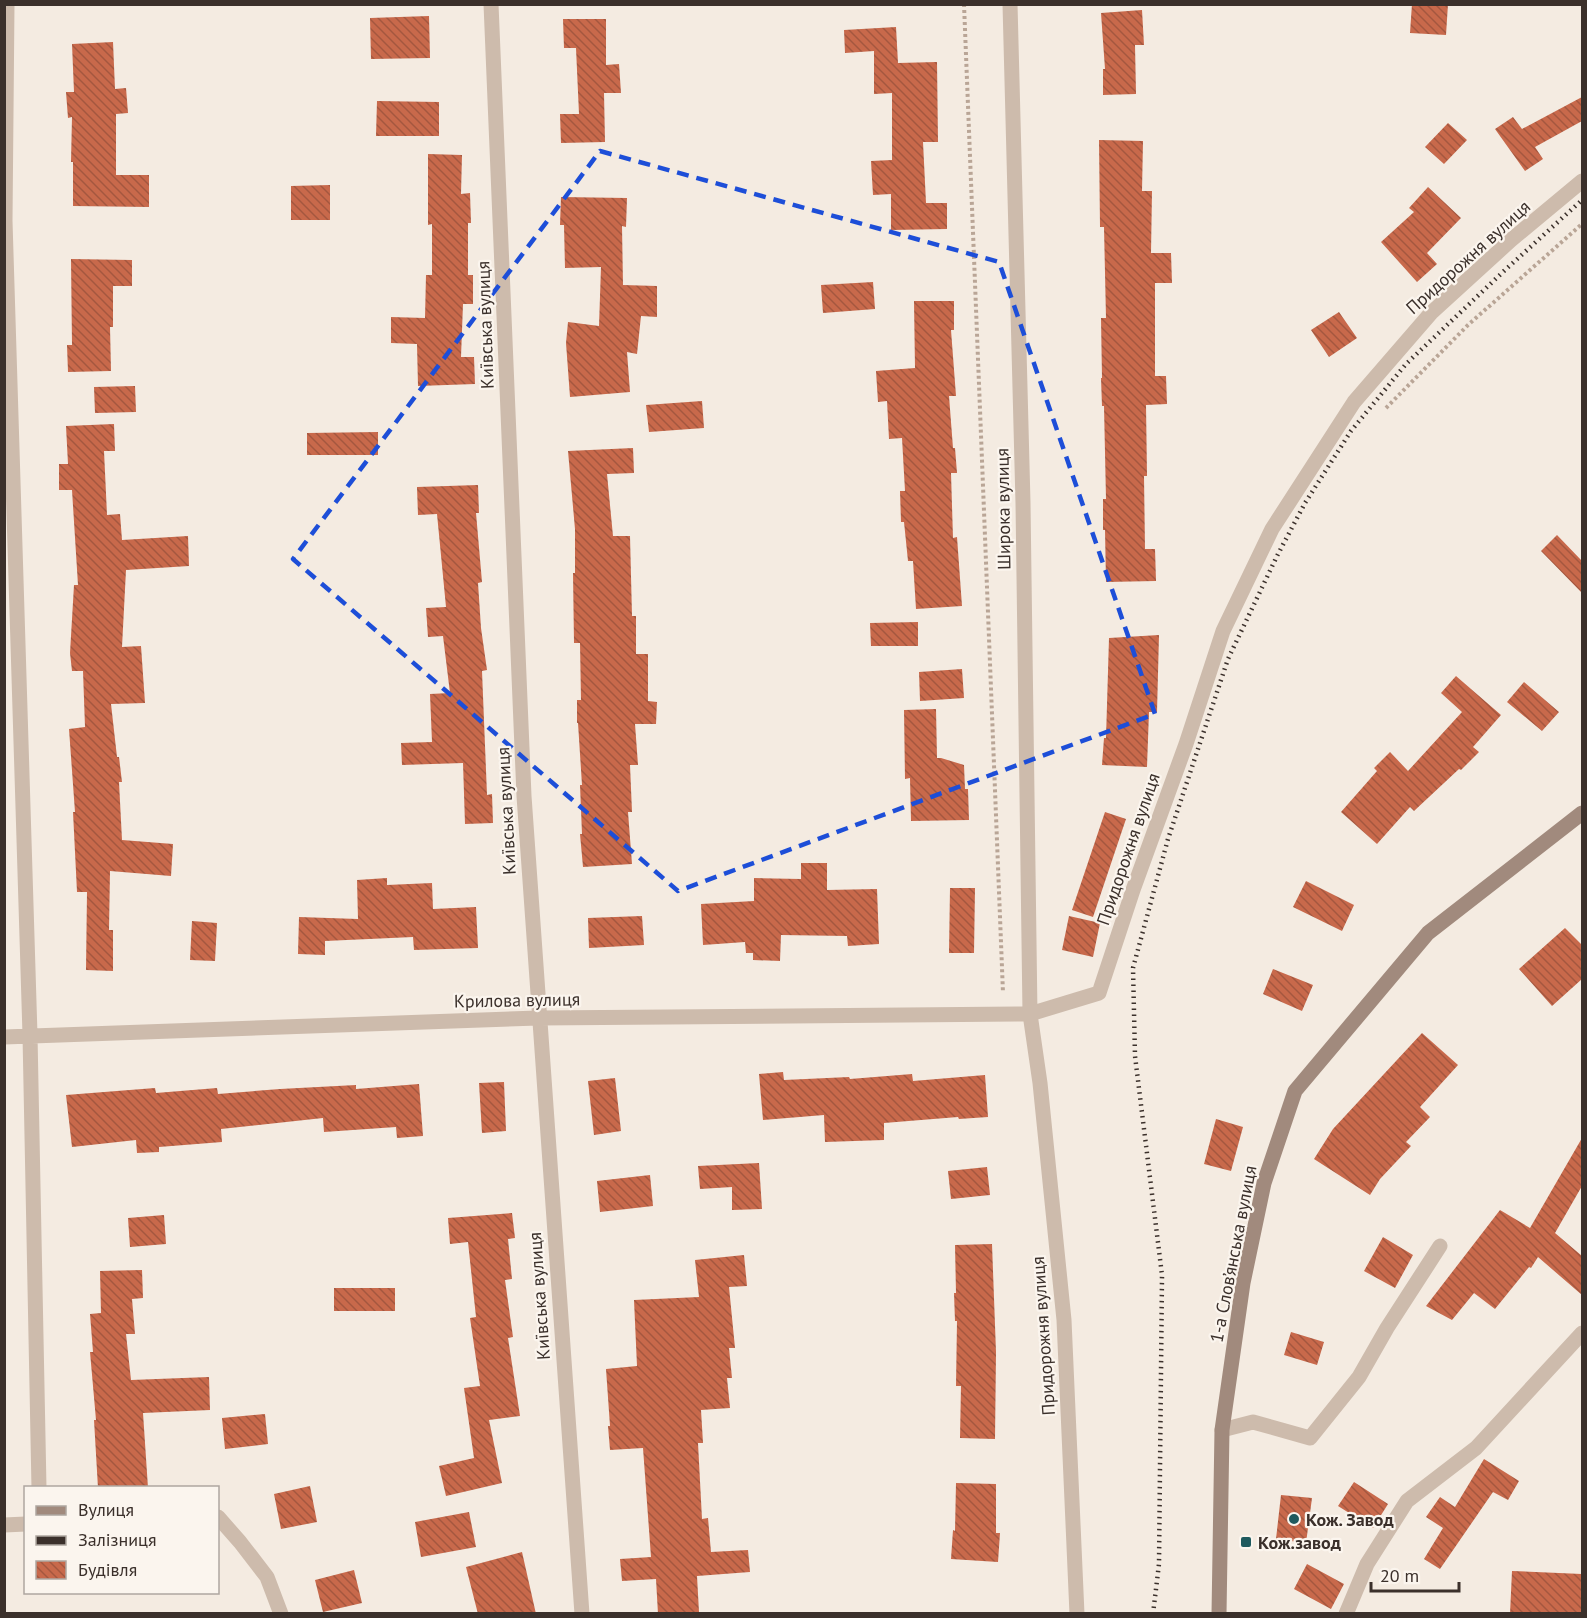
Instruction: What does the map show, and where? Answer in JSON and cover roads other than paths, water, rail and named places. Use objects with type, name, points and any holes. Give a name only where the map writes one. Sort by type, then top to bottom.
[{"type":"street","points":[[6,4],[5,221],[30,1035],[39,1486]]},
{"type":"street","name":"Київська вулиця","points":[[491,4],[524,796],[582,1614]]},
{"type":"street","name":"Широка вулиця","points":[[1010,4],[1023,502],[1030,1014]]},
{"type":"street","name":"Придорожня вулиця","points":[[1077,1614],[1064,1320],[1040,1083],[1030,1014],[1099,993],[1223,631],[1272,529],[1354,402],[1431,312],[1511,240],[1582,182]]},
{"type":"street","name":"1-а Слов’янська вулиця","points":[[1219,1614],[1222,1430],[1243,1283],[1264,1183],[1295,1091],[1428,933],[1582,813]]},
{"type":"street","name":"Крилова вулиця","points":[[4,1037],[538,1018],[1030,1014]]},
{"type":"street","points":[[1222,1430],[1254,1422],[1310,1438],[1359,1377],[1440,1246]]},
{"type":"street","points":[[1346,1614],[1367,1564],[1407,1501],[1476,1448],[1582,1333]]},
{"type":"street","points":[[219,1518],[267,1577],[281,1614]]},
{"type":"street","points":[[4,1525],[24,1524]]},
{"type":"railway","points":[[1153,1614],[1159,1564],[1162,1275],[1135,1056],[1133,968],[1168,839],[1228,659],[1305,503],[1351,431],[1406,364],[1582,200]]},
{"type":"place","name":"Кож. Завод","points":[[1294,1519]]},
{"type":"place","name":"Кож.завод","points":[[1246,1542]]}]
